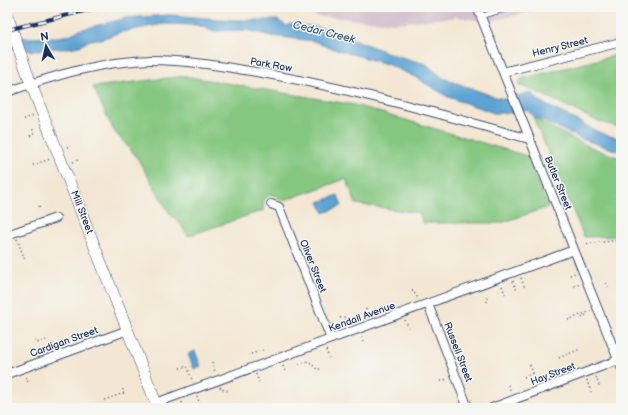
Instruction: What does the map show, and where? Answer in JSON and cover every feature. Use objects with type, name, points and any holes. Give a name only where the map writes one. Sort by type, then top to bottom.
[{"type":"main road","name":"Mill Street","points":[[7,15],[31,84],[128,330],[154,405]]},
{"type":"street","name":"Butler Street","points":[[477,7],[520,117],[620,362]]},
{"type":"street","name":"Henry Street","points":[[503,72],[621,42]]},
{"type":"street","name":"Park Row","points":[[7,92],[104,64],[150,60],[183,62],[244,70],[339,88],[529,139]]},
{"type":"street","name":"Oliver Street","points":[[272,204],[279,207],[331,339]]},
{"type":"street","points":[[11,234],[56,218]]},
{"type":"street","name":"Kendall Avenue","points":[[154,405],[574,250]]},
{"type":"street","name":"Russell Street","points":[[425,305],[468,408]]},
{"type":"street","name":"Cardigan Street","points":[[7,374],[128,330]]},
{"type":"street","name":"Hay Street","points":[[492,408],[620,362]]},
{"type":"lane","points":[[481,16],[515,7]]},
{"type":"path","points":[[24,119],[33,116]]},
{"type":"path","points":[[30,136],[34,133],[32,127]]},
{"type":"path","points":[[67,147],[72,146]]},
{"type":"path","points":[[33,165],[50,158]]},
{"type":"path","points":[[73,162],[78,160]]},
{"type":"path","points":[[11,234],[25,260]]},
{"type":"path","points":[[583,244],[621,240]]},
{"type":"path","points":[[570,275],[576,273]]},
{"type":"path","points":[[520,276],[524,288]]},
{"type":"path","points":[[512,279],[517,291]]},
{"type":"path","points":[[501,283],[505,294]]},
{"type":"path","points":[[574,286],[580,283]]},
{"type":"path","points":[[606,283],[608,287]]},
{"type":"path","points":[[412,290],[414,293],[416,292],[425,305]]},
{"type":"path","points":[[486,302],[489,295]]},
{"type":"path","points":[[568,320],[592,310]]},
{"type":"path","points":[[582,318],[586,315],[585,313]]},
{"type":"path","points":[[618,314],[620,318]]},
{"type":"path","points":[[349,315],[351,319]]},
{"type":"path","points":[[340,318],[345,316],[347,323]]},
{"type":"path","points":[[346,320],[355,317]]},
{"type":"path","points":[[405,319],[409,329]]},
{"type":"path","points":[[361,334],[365,344]]},
{"type":"path","points":[[35,341],[36,344],[46,340]]},
{"type":"path","points":[[325,348],[329,358]]},
{"type":"path","points":[[251,354],[262,349]]},
{"type":"path","points":[[559,358],[580,349]]},
{"type":"path","points":[[306,355],[313,368],[318,370],[321,368]]},
{"type":"path","points":[[299,364],[308,361]]},
{"type":"path","points":[[212,362],[216,375]]},
{"type":"path","points":[[282,364],[285,371]]},
{"type":"path","points":[[530,365],[536,380],[538,379]]},
{"type":"path","points":[[180,368],[187,366],[194,383]]},
{"type":"path","points":[[256,373],[259,382]]},
{"type":"path","points":[[524,377],[533,373]]},
{"type":"path","points":[[25,374],[29,384]]},
{"type":"path","points":[[596,375],[600,388]]},
{"type":"path","points":[[442,381],[451,378]]},
{"type":"path","points":[[587,379],[591,392]]},
{"type":"path","points":[[104,400],[124,393],[122,387]]},
{"type":"path","points":[[220,387],[221,389],[228,391]]},
{"type":"path","points":[[197,395],[200,404]]},
{"type":"path","points":[[182,401],[184,408]]},
{"type":"path","points":[[141,408],[154,405]]},
{"type":"shaded area","points":[[307,7],[548,7],[489,22],[457,17],[396,23],[315,16]]},
{"type":"green space","points":[[621,54],[621,128],[595,120],[531,89],[519,86],[521,79]]},
{"type":"green space","points":[[184,76],[355,105],[527,156],[548,207],[501,223],[423,223],[419,213],[356,204],[346,179],[282,201],[275,195],[268,195],[263,202],[264,210],[188,236],[180,223],[170,214],[136,156],[114,131],[93,87]]},
{"type":"green space","points":[[533,117],[565,135],[621,158],[621,236],[584,237]]},
{"type":"water","name":"Cedar Creek","points":[[169,15],[232,20],[278,20],[286,26],[291,24],[325,28],[391,54],[426,64],[443,78],[495,97],[505,99],[531,92],[542,103],[592,129],[606,135],[621,138],[621,152],[582,139],[535,117],[526,110],[510,113],[494,113],[448,97],[415,77],[387,64],[327,47],[314,41],[271,36],[247,30],[214,31],[197,25],[164,24],[121,32],[101,39],[90,40],[80,46],[62,49],[54,48],[32,51],[7,47],[7,35],[27,38],[58,37],[126,18]]},
{"type":"water","points":[[338,195],[342,206],[324,213],[319,202]]},
{"type":"water","points":[[195,351],[201,366],[194,369],[188,354]]},
{"type":"railway","points":[[7,30],[100,7]]}]
